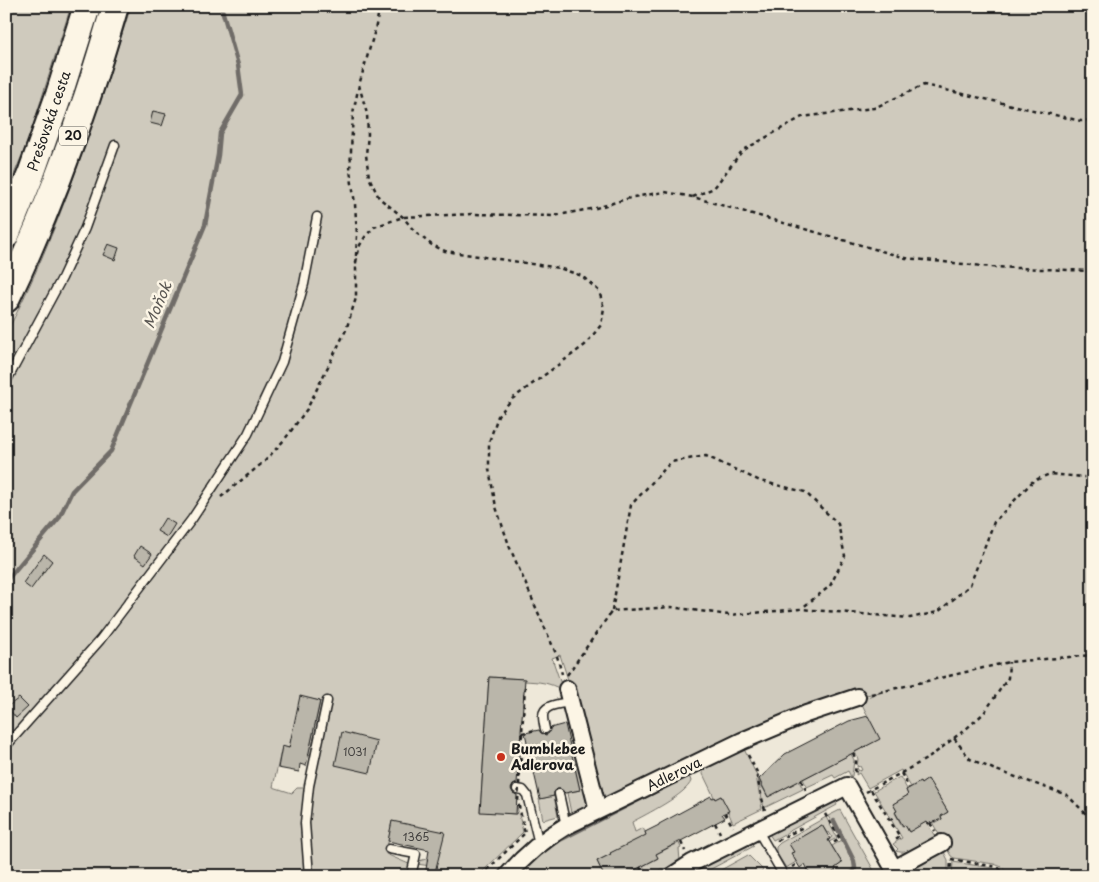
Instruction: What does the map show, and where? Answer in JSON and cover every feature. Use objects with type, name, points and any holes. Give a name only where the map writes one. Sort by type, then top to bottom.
[{"type":"highway","name":"Prešovská cesta","points":[[6,234],[31,174],[87,6]]},
{"type":"highway","name":"Prešovská cesta","points":[[6,299],[23,264],[57,180],[86,99],[115,6]]},
{"type":"street","points":[[567,690],[581,755],[598,810]]},
{"type":"street","name":"Adlerova","points":[[507,876],[520,860],[550,836],[565,821],[598,810],[742,741],[806,714],[857,698]]},
{"type":"street","points":[[672,876],[685,867],[847,786],[894,869],[942,843]]},
{"type":"lane","points":[[6,382],[62,278],[85,228],[115,145]]},
{"type":"lane","points":[[6,746],[100,640],[192,519],[248,434],[282,362],[304,284],[317,218]]},
{"type":"lane","points":[[542,729],[544,712],[567,690]]},
{"type":"lane","points":[[309,876],[306,823],[308,786],[327,701]]},
{"type":"lane","points":[[517,789],[523,790],[527,795],[538,844]]},
{"type":"lane","points":[[559,794],[565,821]]},
{"type":"lane","points":[[764,827],[784,876]]},
{"type":"lane","points":[[389,849],[416,854],[411,876]]},
{"type":"path","points":[[220,498],[265,461],[285,439],[307,409],[346,330],[356,298],[357,235],[350,170],[353,113],[380,6]]},
{"type":"path","points":[[693,196],[714,188],[742,151],[802,117],[874,108],[924,84],[1081,121],[1093,120]]},
{"type":"path","points":[[359,85],[367,114],[366,155],[369,176],[378,198],[403,217],[415,232],[432,245],[445,250],[559,268],[582,276],[599,291],[604,308],[601,325],[585,344],[512,399],[498,416],[489,442],[489,469],[496,507],[510,548],[557,656],[567,690]]},
{"type":"path","points":[[356,262],[360,246],[374,227],[403,217],[472,214],[553,216],[596,208],[633,197],[665,192],[693,196],[906,258],[992,267],[1093,271]]},
{"type":"path","points":[[567,690],[612,610],[631,505],[671,462],[706,456],[760,481],[805,492],[838,524],[845,556],[830,586],[801,609]]},
{"type":"path","points":[[612,610],[671,607],[729,615],[801,609],[910,618],[938,612],[970,586],[994,522],[1032,481],[1050,474],[1093,478]]},
{"type":"path","points":[[857,698],[1009,662],[1093,655]]},
{"type":"path","points":[[854,799],[930,757],[966,729],[984,713],[1008,678],[1009,662]]},
{"type":"path","points":[[481,876],[525,832],[518,802],[525,687]]},
{"type":"path","points":[[522,734],[542,729]]},
{"type":"path","points":[[520,774],[522,734]]},
{"type":"path","points":[[954,738],[970,758],[1067,795],[1093,821]]},
{"type":"path","points":[[742,741],[759,776],[757,777],[763,809],[764,827]]},
{"type":"path","points":[[853,753],[856,760]]},
{"type":"path","points":[[900,773],[909,788]]},
{"type":"path","points":[[801,780],[805,788]]},
{"type":"path","points":[[871,790],[900,837],[882,849]]},
{"type":"path","points":[[725,813],[731,824]]},
{"type":"path","points":[[890,820],[896,816]]},
{"type":"path","points":[[829,821],[840,839],[831,844]]},
{"type":"path","points":[[930,823],[951,859],[950,876]]},
{"type":"path","points":[[681,842],[686,851]]},
{"type":"path","points":[[951,859],[997,867],[1006,876]]},
{"type":"path","points":[[792,868],[798,864]]},
{"type":"path","points":[[640,867],[644,876]]},
{"type":"shaded area","points":[[6,6],[71,6],[29,138],[6,194]]},
{"type":"shaded area","points":[[131,6],[1093,6],[1093,876],[1009,876],[1002,867],[994,864],[954,858],[951,856],[932,822],[934,821],[935,823],[942,819],[941,816],[948,812],[928,779],[921,784],[919,782],[911,787],[901,770],[868,788],[859,773],[856,775],[857,768],[859,771],[862,770],[860,766],[857,767],[858,759],[855,752],[879,739],[860,700],[880,692],[857,697],[855,693],[799,708],[614,797],[605,799],[560,655],[552,658],[563,690],[553,685],[524,681],[524,679],[489,677],[480,811],[515,814],[516,802],[523,832],[478,876],[435,876],[437,867],[417,864],[419,861],[437,856],[392,821],[386,854],[411,865],[408,876],[312,876],[309,835],[310,796],[331,700],[324,699],[312,752],[308,756],[320,701],[301,697],[289,748],[282,747],[273,787],[292,793],[297,788],[305,788],[303,832],[306,876],[6,876],[6,334],[60,214],[90,132]]},
{"type":"shaded area","points":[[744,749],[757,776],[762,809],[733,823],[721,796],[715,799],[703,774],[703,769]]},
{"type":"shaded area","points":[[851,754],[854,760],[851,777],[848,771],[835,778],[833,775],[807,787],[803,779]]},
{"type":"shaded area","points":[[574,763],[580,765],[589,801],[580,811],[571,813],[567,793],[580,790]]},
{"type":"shaded area","points":[[683,777],[690,778],[691,781],[682,792],[665,804],[632,822],[635,832],[643,828],[647,836],[597,861],[604,876],[525,876],[527,865],[552,843]]},
{"type":"shaded area","points":[[900,777],[907,789],[908,795],[893,804],[897,811],[895,813],[902,826],[905,825],[909,832],[926,822],[936,838],[917,849],[907,852],[896,851],[898,849],[893,844],[902,838],[874,791]]},
{"type":"shaded area","points":[[758,779],[768,797],[799,781],[803,789],[764,808]]},
{"type":"shaded area","points":[[554,796],[558,816],[543,820],[539,799]]},
{"type":"shaded area","points":[[835,801],[837,805],[773,840],[769,834]]},
{"type":"shaded area","points":[[840,810],[877,876],[827,876],[842,863],[832,846],[842,840],[828,816]]},
{"type":"shaded area","points":[[826,817],[837,838],[829,842],[828,840],[832,837],[822,825],[790,844],[796,862],[786,868],[776,852],[776,847]]},
{"type":"shaded area","points":[[679,843],[681,848],[679,849],[680,861],[666,871],[660,869],[653,876],[649,876],[643,866],[658,858],[656,854]]},
{"type":"shaded area","points":[[748,844],[754,846],[698,876],[687,876]]},
{"type":"shaded area","points":[[943,850],[948,860],[948,876],[899,876]]},
{"type":"shaded area","points":[[748,855],[763,870],[759,876],[710,876]]},
{"type":"shaded area","points":[[953,862],[993,868],[1004,876],[952,876]]},
{"type":"building","points":[[153,111],[166,114],[162,126],[150,123]]},
{"type":"building","points":[[108,244],[119,248],[115,260],[103,255]]},
{"type":"building","points":[[165,518],[175,524],[167,537],[157,531]]},
{"type":"building","points":[[140,546],[152,554],[145,564],[134,556]]},
{"type":"building","points":[[44,554],[52,561],[31,589],[23,583]]},
{"type":"building","name":"Bumblebee Adlerova","points":[[489,677],[525,679],[517,783],[511,789],[517,795],[516,814],[480,812]]},
{"type":"building","points":[[300,696],[320,701],[306,766],[300,764],[299,772],[278,768],[282,746],[289,748]]},
{"type":"building","points":[[19,698],[28,707],[16,718],[7,707]]},
{"type":"building","points":[[868,716],[880,739],[768,797],[759,779],[785,754],[849,721]]},
{"type":"building","points":[[565,724],[580,790],[565,793],[561,789],[557,789],[554,792],[554,796],[540,799],[525,733],[539,730],[546,735],[549,733],[550,728]]},
{"type":"building","points":[[342,732],[377,741],[370,773],[335,765]]},
{"type":"building","points":[[928,779],[948,812],[941,816],[942,819],[927,824],[926,822],[909,832],[895,812],[897,811],[893,804],[908,795],[906,790]]},
{"type":"building","points":[[711,796],[715,799],[721,796],[729,811],[722,814],[725,818],[656,854],[658,858],[623,876],[604,876],[597,861],[646,835],[645,832]]},
{"type":"building","points":[[392,821],[445,832],[434,876],[425,876],[429,850],[388,841]]},
{"type":"building","points":[[822,825],[830,839],[828,840],[842,863],[827,876],[811,876],[805,864],[800,868],[791,853],[794,852],[789,844]]},
{"type":"waterway","name":"Moňok","points":[[6,581],[59,518],[72,491],[111,451],[205,225],[218,155],[220,133],[242,95],[238,65],[221,6]]},
{"type":"waterway","points":[[552,844],[654,792]]},
{"type":"waterway","points":[[834,821],[854,861],[855,868],[848,876]]},
{"type":"place","name":"Bumblebee Adlerova","points":[[501,757]]}]
